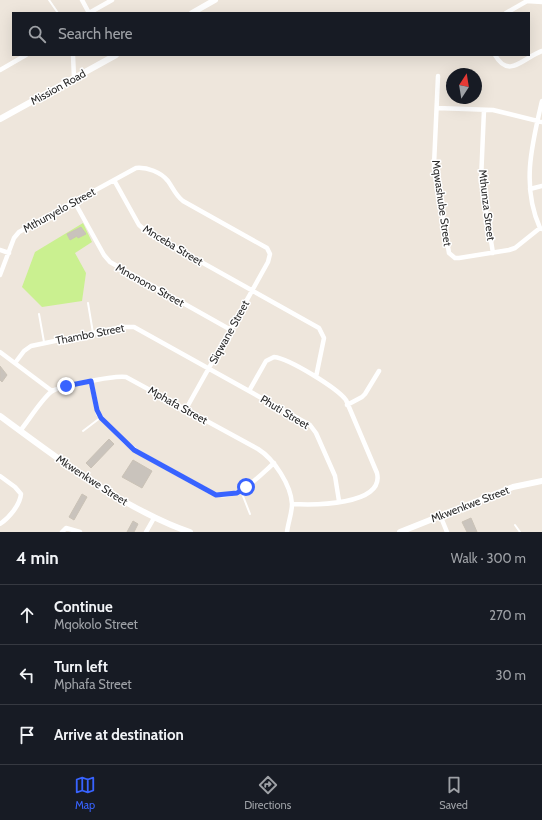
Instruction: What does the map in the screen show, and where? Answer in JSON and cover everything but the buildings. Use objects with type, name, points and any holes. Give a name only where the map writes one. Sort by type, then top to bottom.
[{"type":"street","points":[[82,0],[88,12]]},
{"type":"street","points":[[91,12],[112,0]]},
{"type":"street","points":[[194,12],[215,0]]},
{"type":"street","points":[[508,12],[527,1],[542,2]]},
{"type":"street","points":[[496,56],[500,63],[510,67],[542,51]]},
{"type":"street","points":[[0,70],[24,56]]},
{"type":"street","points":[[73,56],[74,78]]},
{"type":"street","name":"Mission Road","points":[[0,119],[114,56]]},
{"type":"street","name":"Mqwashube Street","points":[[438,76],[435,171],[449,253],[455,258],[458,258],[509,250],[515,248],[541,229]]},
{"type":"street","points":[[541,229],[533,211],[529,172],[540,121],[542,101]]},
{"type":"street","points":[[437,108],[502,111],[540,121]]},
{"type":"street","name":"Mthunza Street","points":[[484,110],[481,180],[493,253]]},
{"type":"street","name":"Mthunyelo Street","points":[[0,275],[14,238],[19,232],[132,169],[142,168],[164,176],[177,196],[183,201],[264,246],[270,254]]},
{"type":"street","name":"Mnceba Street","points":[[114,180],[140,225],[146,231],[322,331],[324,334],[324,341],[316,377]]},
{"type":"street","points":[[530,189],[542,186]]},
{"type":"street","name":"Mnonono Street","points":[[74,201],[104,255],[110,262],[231,330]]},
{"type":"street","points":[[0,250],[9,253]]},
{"type":"street","name":"Siqwane Street","points":[[186,409],[268,262],[270,254]]},
{"type":"street","name":"Thambo Street","points":[[16,362],[28,348],[44,343],[126,326],[134,327],[209,369]]},
{"type":"street","points":[[0,352],[16,362],[52,391],[20,431]]},
{"type":"street","points":[[249,391],[266,361],[274,356],[316,377],[338,392],[348,405],[377,473],[378,482],[366,495],[339,501],[315,504],[292,504]]},
{"type":"street","name":"Phuti Street","points":[[209,369],[300,419],[313,429],[335,476],[339,501]]},
{"type":"street","points":[[348,405],[365,394],[380,371]]},
{"type":"street","name":"Mphafa Street","points":[[52,391],[66,386],[118,376],[126,376],[258,449],[269,456],[274,463],[285,484],[292,504],[287,532]]},
{"type":"street","points":[[91,381],[97,410],[101,418],[134,450],[212,493],[220,495],[242,491],[274,463]]},
{"type":"street","name":"Mkwenkwe Street","points":[[0,416],[94,484],[154,518],[190,532]]},
{"type":"street","points":[[0,476],[15,487],[21,494],[17,505],[4,522],[0,524]]},
{"type":"street","name":"Mkwenkwe Street","points":[[400,532],[513,487],[542,481]]},
{"type":"street","points":[[440,515],[447,532]]},
{"type":"street","points":[[146,532],[154,518]]},
{"type":"street","points":[[62,532],[66,528],[80,532]]},
{"type":"lane","points":[[49,0],[57,12]]},
{"type":"lane","points":[[88,303],[94,333]]},
{"type":"lane","points":[[39,314],[44,343]]},
{"type":"lane","points":[[83,431],[101,418]]},
{"type":"lane","points":[[242,491],[250,514]]},
{"type":"lane","points":[[514,525],[520,532]]},
{"type":"green space","points":[[83,223],[92,242],[75,253],[86,273],[82,301],[42,307],[22,287],[35,252]]},
{"type":"route","points":[[66,386],[91,381],[98,414],[134,450],[216,495],[237,493],[246,487]]}]
